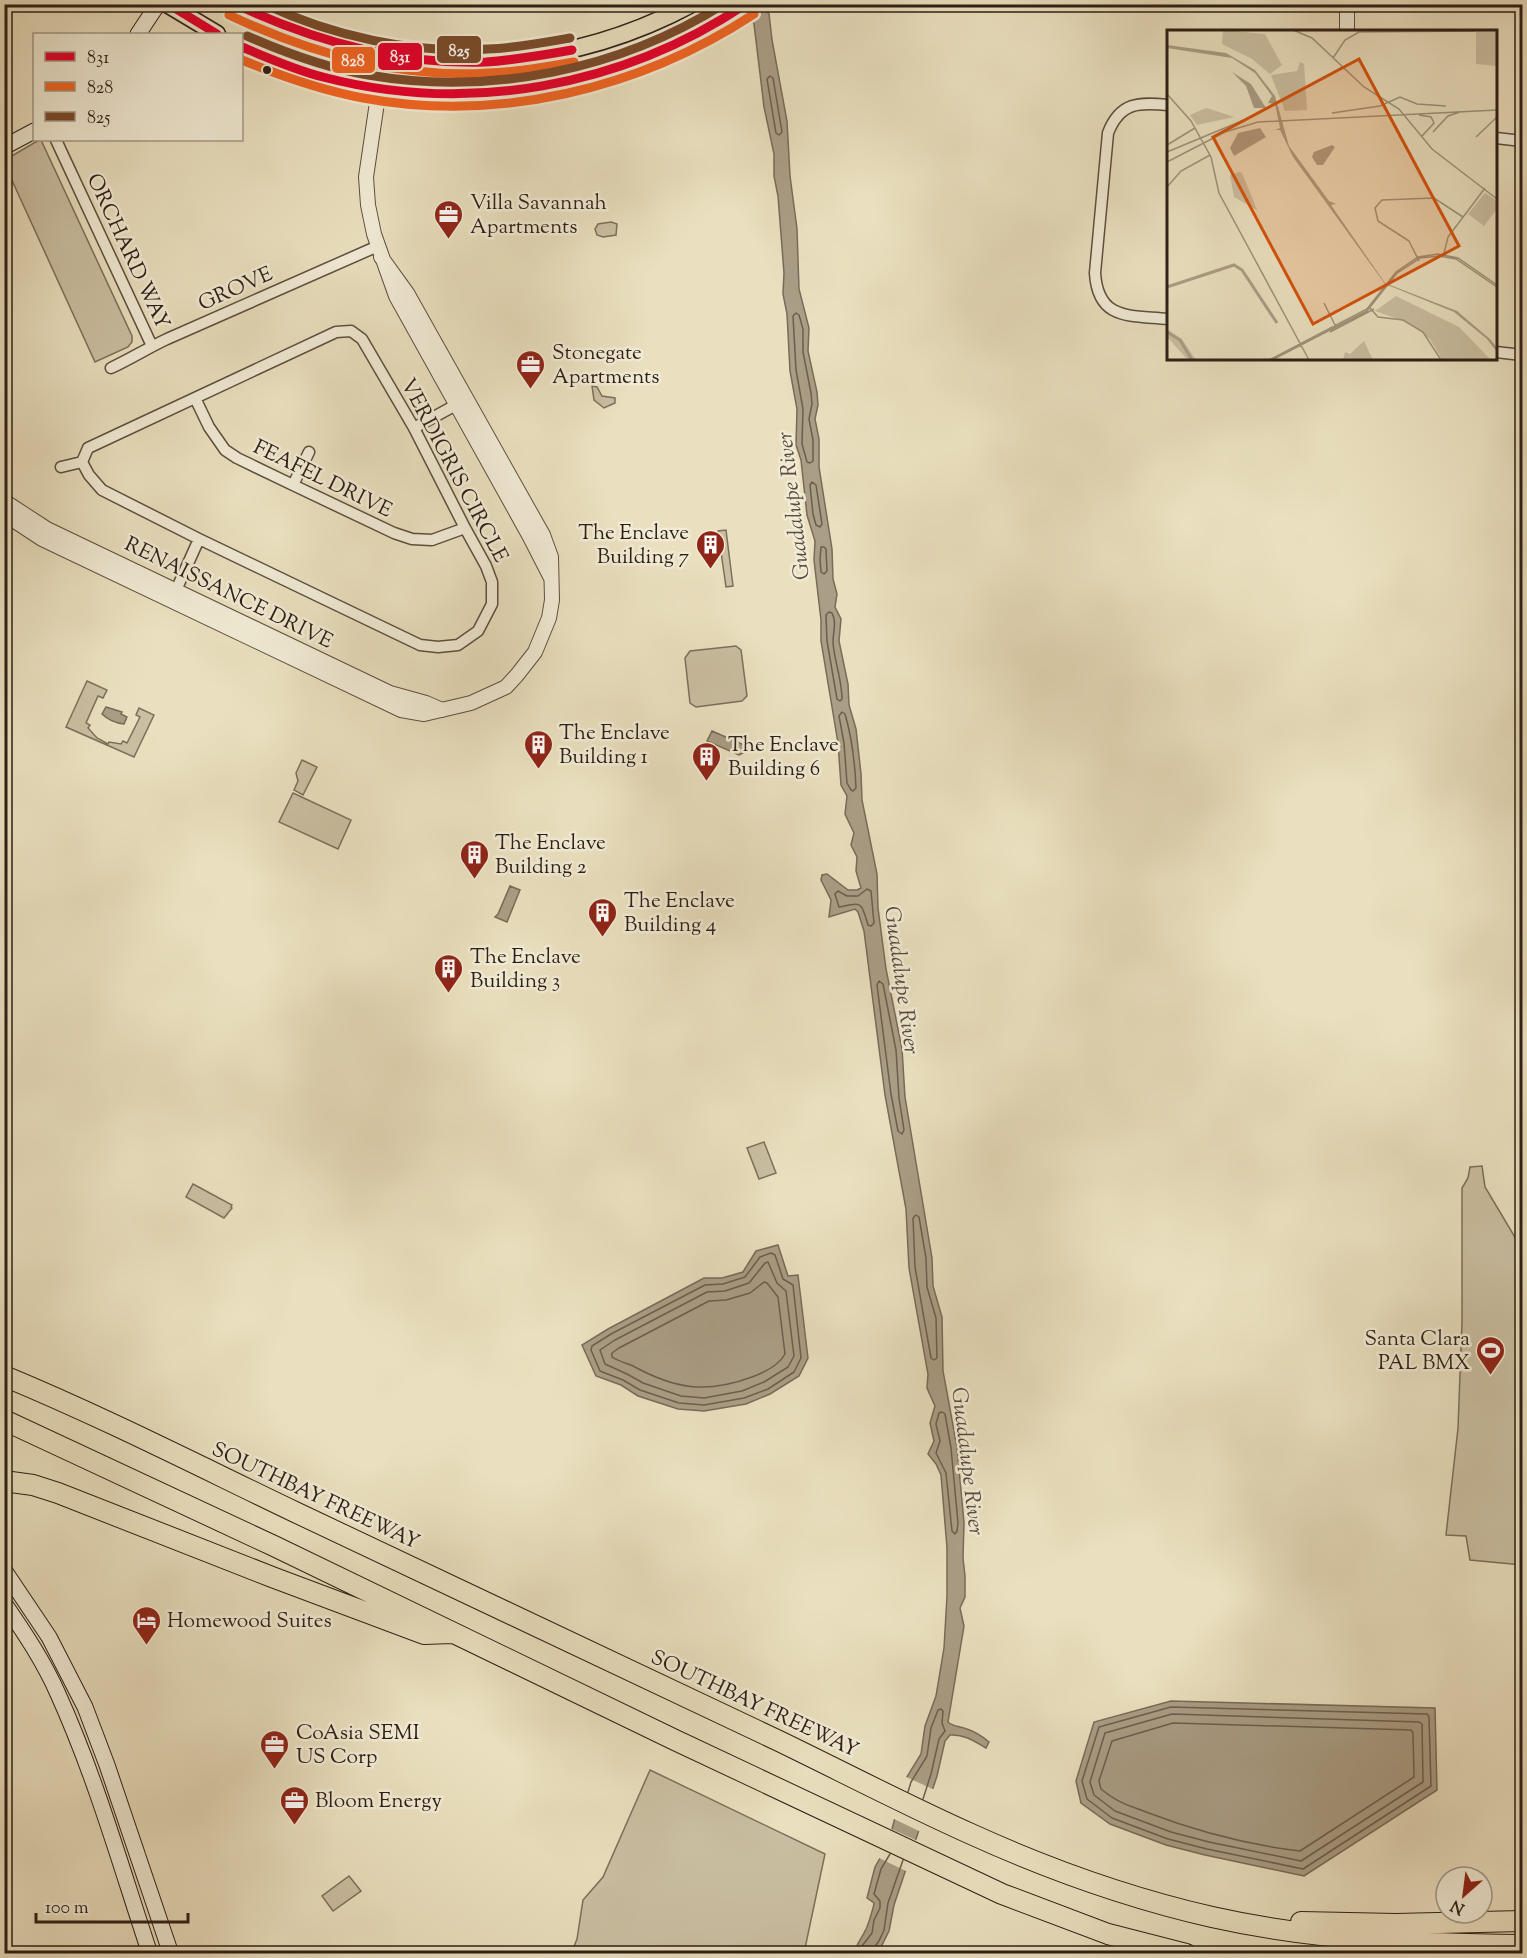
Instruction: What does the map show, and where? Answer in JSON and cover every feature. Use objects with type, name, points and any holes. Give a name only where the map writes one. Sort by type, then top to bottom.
[{"type":"highway","points":[[4,1367],[29,1379],[49,1395]]},
{"type":"highway","name":"SOUTHBAY FREEWAY","points":[[4,1376],[49,1395],[971,1834],[1093,1883],[1152,1902],[1272,1929],[1337,1938],[1408,1943],[1522,1946]]},
{"type":"highway","points":[[4,1420],[455,1632],[675,1740],[961,1875],[1026,1904],[1082,1925],[1186,1953]]},
{"type":"highway","points":[[6,1481],[58,1492],[272,1577],[424,1634],[455,1632]]},
{"type":"highway","points":[[1211,1917],[1396,1924],[1522,1921]]},
{"type":"main road","points":[[139,33],[158,4]]},
{"type":"main road","points":[[167,4],[215,33]]},
{"type":"main road","points":[[234,4],[271,23],[334,45],[410,59],[453,61],[530,58],[587,47],[654,22],[692,4]]},
{"type":"main road","points":[[243,47],[323,77],[379,89],[431,94],[497,92],[530,88],[596,73],[668,49],[747,4]]},
{"type":"main road","points":[[4,147],[33,132]]},
{"type":"main road","points":[[4,1570],[49,1637],[85,1707],[171,1953]]},
{"type":"main road","points":[[4,1603],[57,1692],[85,1757],[150,1953]]},
{"type":"street","points":[[1347,4],[1347,30]]},
{"type":"street","name":"RENAISSANCE DRIVE","points":[[4,514],[42,538],[390,693],[442,710],[492,695],[506,687],[517,675],[535,652],[549,618],[552,600],[551,578],[406,293],[379,252],[368,205],[366,177],[384,55]]},
{"type":"street","points":[[1167,105],[1138,103],[1128,107],[1112,123],[1108,133],[1095,273],[1096,287],[1101,300],[1111,310],[1124,315],[1167,319]]},
{"type":"street","points":[[1497,138],[1522,141]]},
{"type":"street","name":"ORCHARD WAY","points":[[56,141],[152,346]]},
{"type":"street","name":"GROVE","points":[[111,368],[152,346],[379,252]]},
{"type":"street","name":"VERDIGRIS CIRCLE","points":[[351,331],[362,339],[414,428],[486,566],[492,582],[492,604],[478,631],[458,645],[438,647],[420,645],[199,540],[102,490],[89,475],[82,462],[88,448],[195,398],[336,332],[351,331]]},
{"type":"street","points":[[1497,352],[1522,354]]},
{"type":"street","name":"FEAFEL DRIVE","points":[[195,398],[209,427],[225,450],[237,458],[394,534],[412,539],[432,540],[465,528]]},
{"type":"street","points":[[414,428],[461,402]]},
{"type":"street","points":[[293,485],[309,452]]},
{"type":"street","points":[[62,466],[82,462]]},
{"type":"street","name":"RENAISSANCE DRIVE","points":[[4,501],[47,529],[174,595]]},
{"type":"street","points":[[174,595],[199,540]]},
{"type":"shaded area","points":[[37,141],[41,141],[132,336],[132,342],[128,347],[95,362],[5,165],[5,160]]},
{"type":"shaded area","points":[[611,222],[617,224],[616,235],[603,237],[597,235],[595,229],[598,224]]},
{"type":"shaded area","points":[[592,386],[597,387],[602,396],[615,398],[615,403],[604,408],[594,400]]},
{"type":"shaded area","points":[[726,530],[733,586],[726,587],[718,531]]},
{"type":"shaded area","points":[[736,646],[741,650],[747,696],[742,701],[696,707],[690,703],[685,658],[690,651]]},
{"type":"shaded area","points":[[87,681],[107,690],[103,698],[98,696],[86,723],[90,725],[88,728],[97,738],[108,744],[109,742],[121,744],[123,741],[127,743],[140,717],[136,715],[139,708],[154,715],[134,757],[66,727]]},
{"type":"shaded area","points":[[302,760],[317,767],[303,795],[294,790],[298,781],[296,773]]},
{"type":"shaded area","points":[[293,793],[351,820],[338,849],[279,822]]},
{"type":"shaded area","points":[[764,1142],[776,1173],[759,1179],[747,1148]]},
{"type":"shaded area","name":"Santa Clara PAL BMX","points":[[1482,1166],[1485,1187],[1522,1249],[1522,1565],[1470,1560],[1466,1536],[1446,1535],[1458,1428],[1462,1322],[1462,1188],[1468,1178],[1470,1167]]},
{"type":"shaded area","points":[[193,1184],[232,1205],[224,1218],[186,1197]]},
{"type":"shaded area","points":[[650,1770],[825,1854],[804,1953],[571,1954],[577,1939],[583,1900],[603,1877]]},
{"type":"shaded area","points":[[349,1876],[361,1891],[333,1911],[322,1896]]},
{"type":"water","points":[[744,5],[763,5],[769,14],[787,121],[790,176],[797,229],[799,289],[809,328],[808,351],[817,392],[818,405],[815,419],[819,439],[819,467],[832,549],[833,579],[837,594],[835,607],[841,619],[839,641],[848,684],[849,705],[856,729],[862,800],[877,874],[878,908],[886,969],[902,1049],[905,1097],[932,1258],[933,1286],[942,1317],[943,1371],[957,1447],[964,1523],[965,1576],[965,1597],[960,1608],[964,1626],[948,1722],[973,1731],[989,1742],[986,1748],[969,1738],[955,1735],[950,1735],[945,1741],[937,1776],[894,1905],[889,1931],[878,1953],[855,1953],[874,1905],[867,1898],[875,1867],[888,1844],[905,1780],[921,1754],[925,1726],[936,1696],[944,1648],[947,1548],[941,1475],[928,1454],[934,1441],[930,1423],[935,1406],[927,1388],[928,1374],[909,1268],[906,1209],[885,1095],[864,931],[855,909],[829,917],[831,900],[821,880],[822,875],[827,874],[848,890],[861,888],[856,871],[857,857],[851,845],[854,833],[845,814],[847,796],[841,785],[838,743],[821,641],[821,620],[814,560],[815,541],[807,515],[801,460],[796,445],[797,409],[790,371],[787,314],[783,294],[784,273],[778,196],[774,176],[774,154],[764,107],[754,24]]},
{"type":"water","points":[[106,707],[122,712],[121,714],[127,717],[124,724],[112,721],[102,714]]},
{"type":"water","points":[[712,731],[744,745],[745,752],[739,755],[707,741]]},
{"type":"water","points":[[510,886],[520,890],[507,922],[495,917]]},
{"type":"water","points":[[778,1245],[788,1276],[798,1275],[808,1358],[799,1376],[770,1394],[746,1404],[704,1411],[678,1409],[638,1396],[621,1385],[596,1376],[582,1345],[704,1278],[722,1278],[743,1272],[756,1251]]},
{"type":"water","points":[[1171,1701],[1435,1708],[1437,1790],[1304,1876],[1166,1845],[1110,1824],[1081,1803],[1076,1781],[1094,1722]]},
{"type":"pier","points":[[904,1776],[935,1790],[921,1832],[892,1818]]},
{"type":"pier","points":[[889,1828],[918,1841],[908,1872],[877,1857],[885,1843]]},
{"type":"transit line","name":"831","points":[[168,4],[215,33]]},
{"type":"transit line","name":"831","points":[[235,4],[295,29],[389,55],[453,62],[486,62],[572,50]]},
{"type":"transit line","name":"825","points":[[264,4],[345,34],[430,49],[488,49],[570,38]]},
{"type":"transit line","name":"825","points":[[247,36],[306,59],[368,75],[414,81],[461,82],[507,79],[553,72],[598,61],[641,46],[684,27],[724,4]]},
{"type":"transit line","name":"831","points":[[243,47],[313,74],[378,88],[433,93],[488,92],[542,86],[596,74],[648,56],[698,33],[746,4]]},
{"type":"transit line","name":"828","points":[[243,60],[301,82],[363,98],[414,105],[465,106],[516,102],[566,94],[616,80],[664,62],[710,40],[754,14]]},
{"type":"transit line","name":"828","points":[[229,15],[323,52],[421,72],[488,73],[574,62]]},
{"type":"place","name":"Villa Savannah Apartments","points":[[449,240]]},
{"type":"place","name":"Stonegate Apartments","points":[[531,390]]},
{"type":"place","name":"The Enclave Building 7","points":[[710,570]]},
{"type":"place","name":"The Enclave Building 1","points":[[538,770]]},
{"type":"place","name":"The Enclave Building 6","points":[[707,782]]},
{"type":"place","name":"The Enclave Building 2","points":[[474,880]]},
{"type":"place","name":"The Enclave Building 4","points":[[603,938]]},
{"type":"place","name":"The Enclave Building 3","points":[[449,994]]},
{"type":"place","name":"Santa Clara PAL BMX","points":[[1491,1376]]},
{"type":"place","name":"Homewood Suites","points":[[146,1646]]},
{"type":"place","name":"CoAsia SEMI US Corp","points":[[275,1770]]},
{"type":"place","name":"Bloom Energy","points":[[294,1826]]},
{"type":"water label","name":"Guadalupe River","points":[[792,506]]},
{"type":"water label","name":"Guadalupe River","points":[[903,980]]},
{"type":"water label","name":"Guadalupe River","points":[[969,1461]]}]
